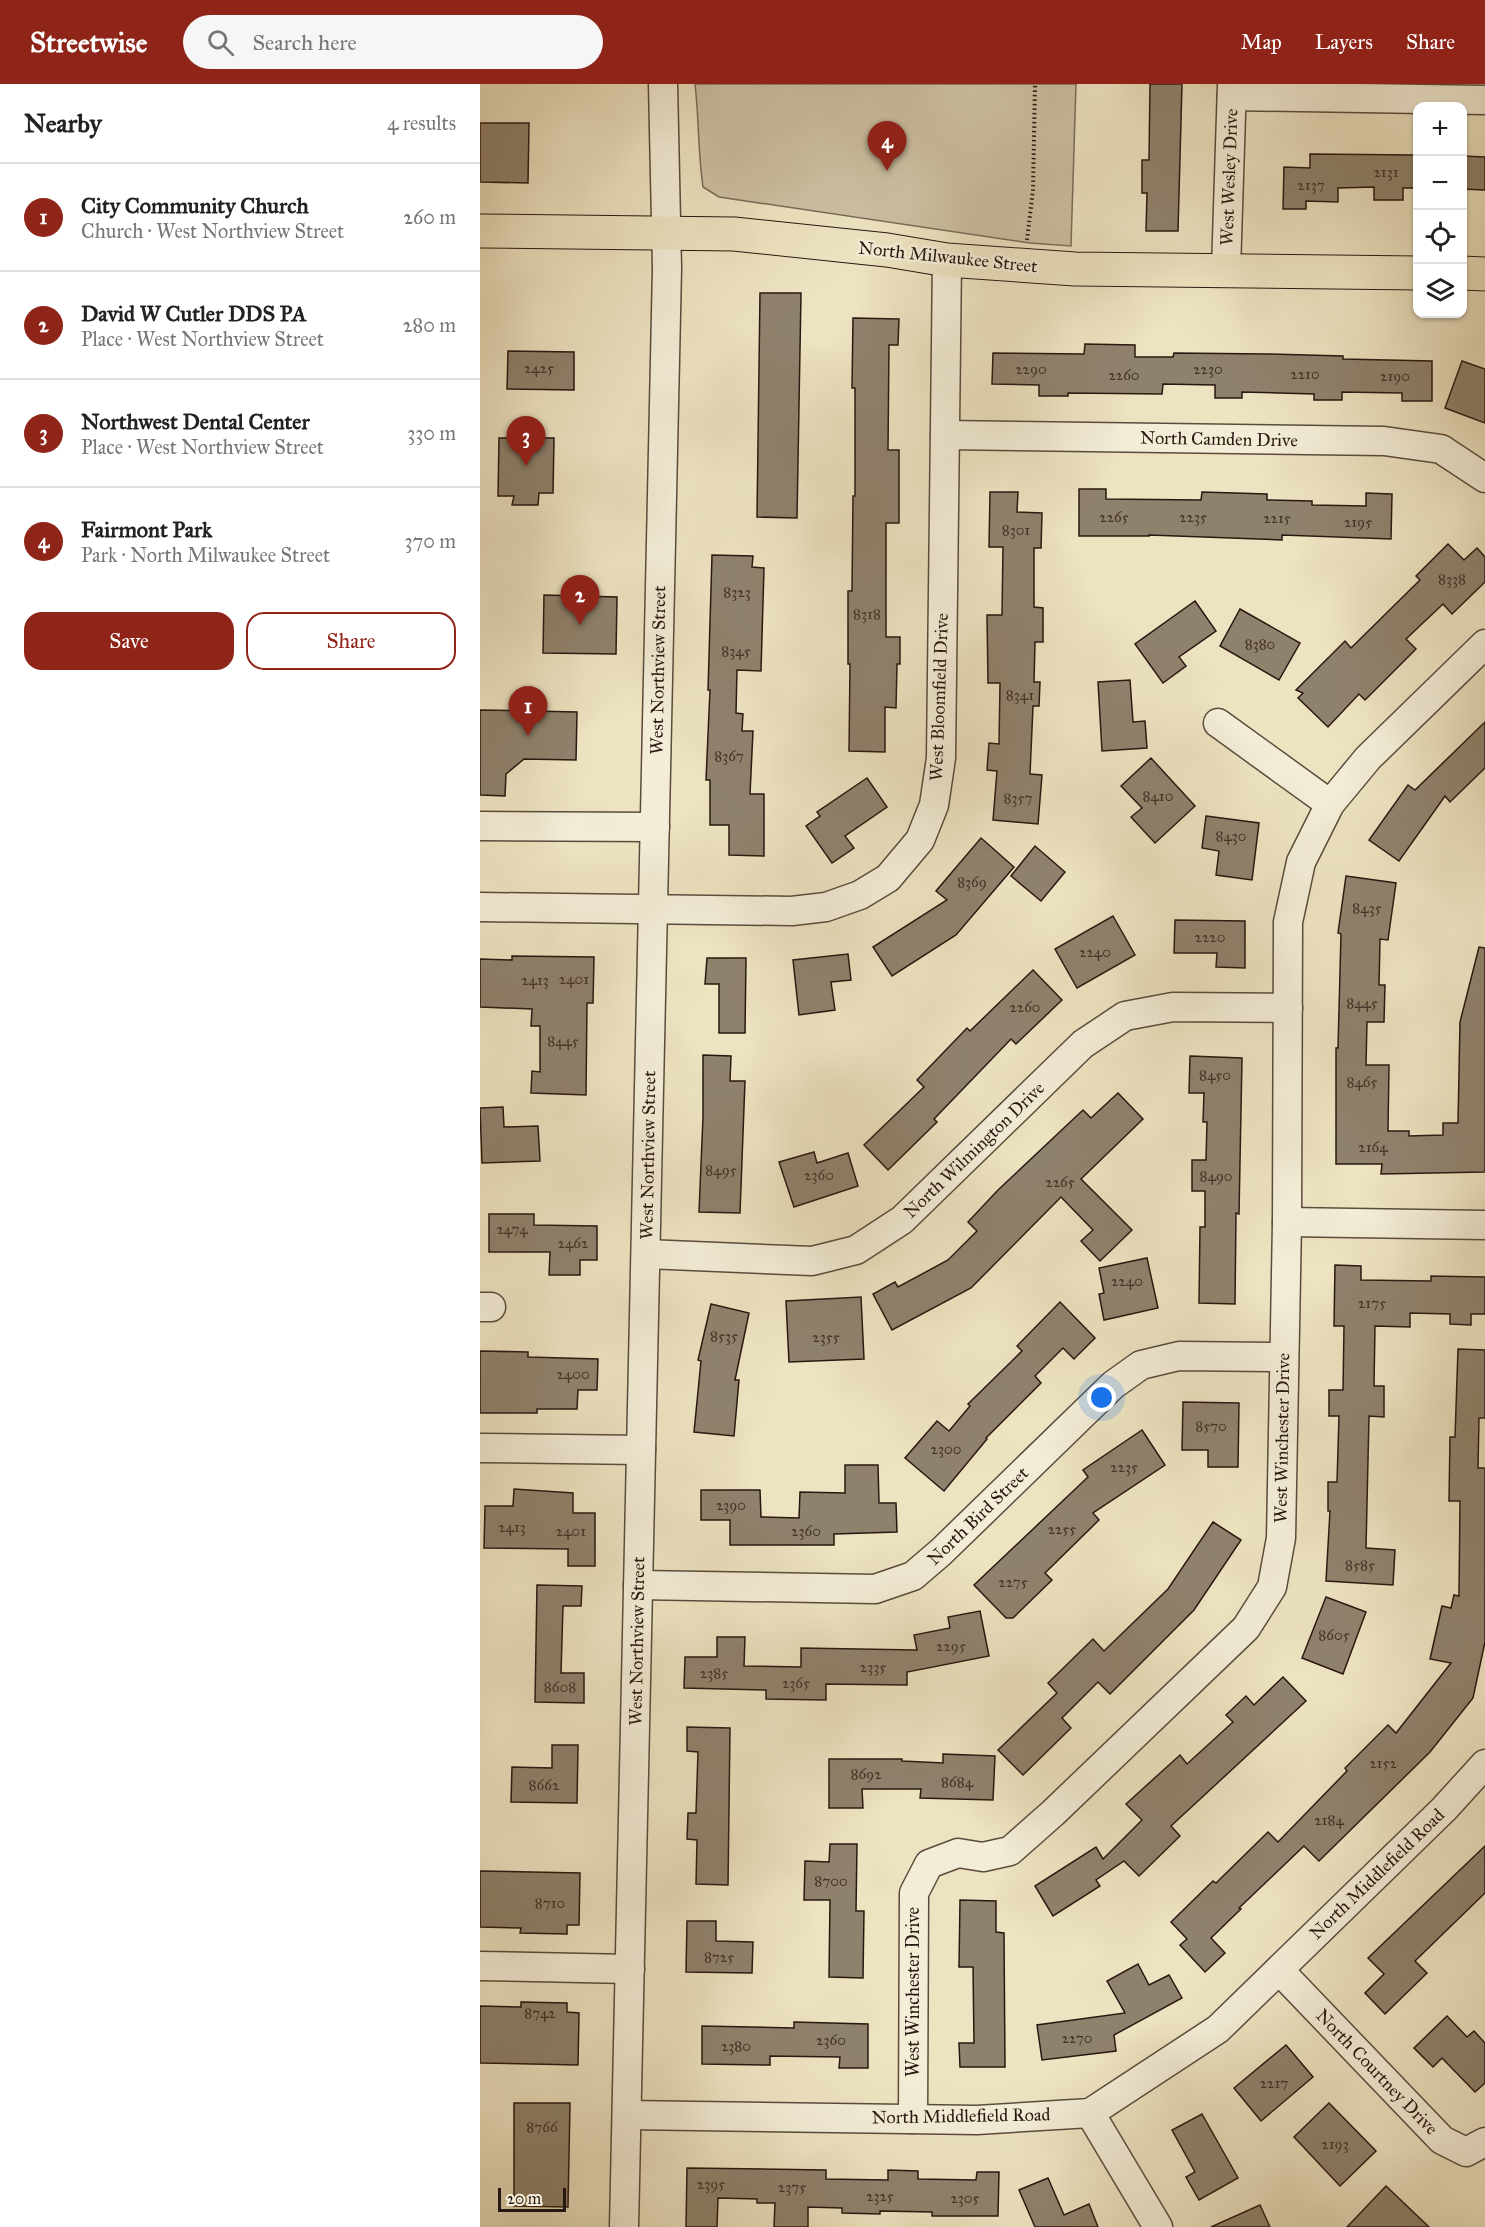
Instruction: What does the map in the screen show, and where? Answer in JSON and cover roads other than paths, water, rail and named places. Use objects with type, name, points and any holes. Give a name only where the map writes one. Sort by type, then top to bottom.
[{"type":"main road","name":"North Milwaukee Street","points":[[480,231],[734,234],[887,250],[947,260],[1075,269],[1413,273]]},
{"type":"main road","points":[[1467,273],[1485,274]]},
{"type":"street","name":"West Northview Street","points":[[624,2227],[668,232],[663,84]]},
{"type":"street","points":[[1232,90],[1485,100]]},
{"type":"street","name":"West Wesley Drive","points":[[1226,270],[1232,90]]},
{"type":"street","name":"West Bloomfield Drive","points":[[480,907],[792,911],[826,907],[860,895],[888,878],[920,840],[934,805],[941,758],[947,260]]},
{"type":"street","name":"North Camden Drive","points":[[945,435],[1384,441],[1441,449],[1485,478]]},
{"type":"street","name":"West Winchester Drive","points":[[913,2119],[914,1893],[929,1864],[958,1853],[983,1857],[1010,1851],[1053,1813],[1246,1628],[1272,1587],[1281,1538],[1287,1222],[1288,922],[1301,862],[1330,804],[1368,758],[1485,644]]},
{"type":"street","points":[[1218,723],[1330,804]]},
{"type":"street","points":[[480,826],[655,827]]},
{"type":"street","name":"North Wilmington Drive","points":[[646,1254],[812,1261],[856,1250],[902,1220],[1083,1044],[1125,1016],[1173,1007],[1288,1008]]},
{"type":"street","points":[[1287,1222],[1485,1225]]},
{"type":"street","name":"North Bird Street","points":[[638,1585],[875,1589],[913,1576],[950,1544],[1113,1384],[1141,1365],[1179,1356],[1283,1357]]},
{"type":"street","points":[[480,1448],[641,1450]]},
{"type":"street","name":"North Middlefield Road","points":[[627,2115],[977,2120],[1090,2113],[1218,2029],[1444,1809],[1485,1764]]},
{"type":"street","points":[[480,1966],[630,1969]]},
{"type":"street","name":"North Courtney Drive","points":[[1279,1970],[1442,2140],[1466,2152],[1485,2142]]},
{"type":"street","points":[[1090,2113],[1158,2227]]},
{"type":"place","name":"Fairmont Park","points":[[887,171]]},
{"type":"place","name":"Northwest Dental Center","points":[[526,466]]},
{"type":"place","name":"David W Cutler DDS PA","points":[[580,625]]},
{"type":"place","name":"City Community Church","points":[[528,736]]}]
